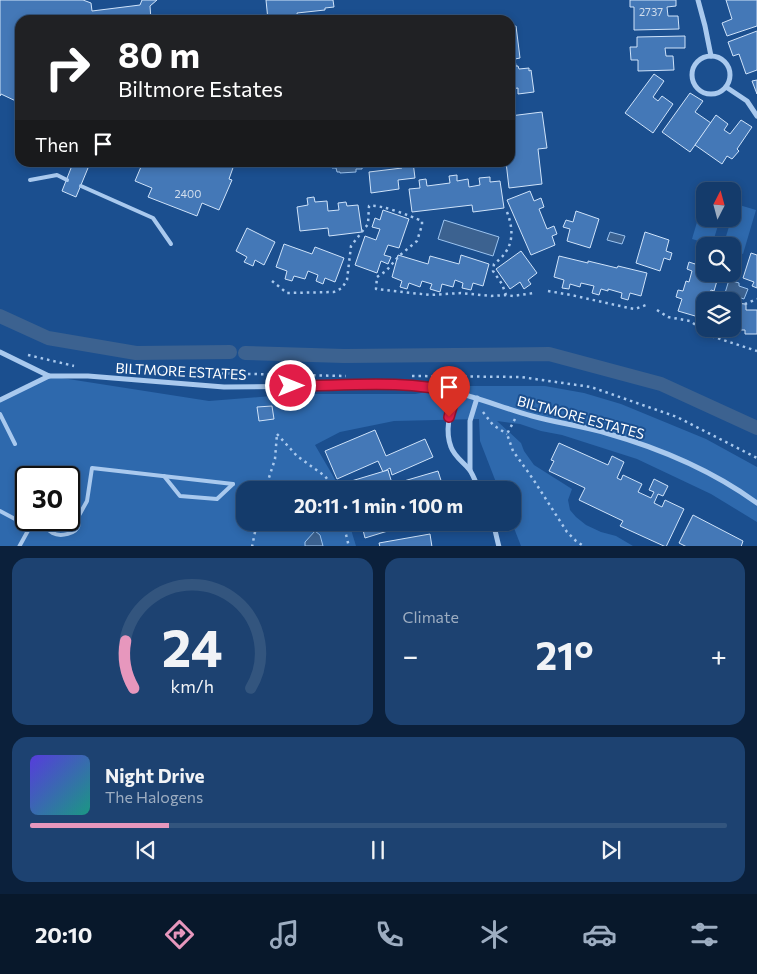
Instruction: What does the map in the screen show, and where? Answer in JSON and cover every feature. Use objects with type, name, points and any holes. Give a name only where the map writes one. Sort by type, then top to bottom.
[{"type":"street","points":[[698,0],[710,56]]},
{"type":"street","points":[[710,56],[717,57],[727,64],[730,76],[726,87],[716,94],[703,92],[694,84],[692,78],[695,65],[704,57],[710,56]]},
{"type":"street","points":[[726,87],[747,100],[757,116]]},
{"type":"street","points":[[0,352],[49,376]]},
{"type":"street","name":"BILTMORE ESTATES","points":[[0,400],[49,376],[88,376],[224,387],[400,385],[422,387],[477,398],[534,416],[605,432],[648,446],[694,467],[757,503]]},
{"type":"street","points":[[456,393],[449,417],[448,430],[451,448],[470,470],[475,481]]},
{"type":"street","points":[[470,470],[470,421],[477,398]]},
{"type":"street","points":[[495,531],[499,546]]},
{"type":"lane","points":[[30,180],[57,175],[67,180]]},
{"type":"lane","points":[[81,186],[153,218],[171,244]]},
{"type":"lane","points":[[0,414],[15,444]]},
{"type":"lane","points":[[80,514],[87,501],[92,468],[164,476],[174,478],[233,484],[217,499],[180,496],[164,476]]},
{"type":"lane","points":[[0,511],[15,519]]},
{"type":"lane","points":[[19,546],[28,531]]},
{"type":"lane","points":[[49,531],[54,538],[65,540],[76,534],[77,531]]},
{"type":"path","points":[[272,281],[287,293],[334,292],[342,288],[346,280],[352,246],[368,224],[369,206],[375,205],[399,213],[405,213],[422,221],[418,242],[399,256],[386,271],[377,277],[376,289],[430,295],[513,296],[534,293]]},
{"type":"path","points":[[506,295],[502,284],[493,271],[494,264],[502,257],[513,233],[512,223],[507,212]]},
{"type":"path","points":[[548,291],[629,308],[646,305]]},
{"type":"path","points":[[741,303],[745,304],[757,299]]},
{"type":"path","points":[[658,310],[668,317],[690,321],[696,325]]},
{"type":"path","points":[[714,337],[757,351]]},
{"type":"path","points":[[22,352],[64,365],[80,367]]},
{"type":"path","points":[[151,371],[244,374]]},
{"type":"path","points":[[536,379],[591,387],[677,417],[757,458]]},
{"type":"path","points":[[482,412],[493,425],[507,434],[513,451],[567,532],[585,546]]},
{"type":"path","points":[[507,434],[515,418]]},
{"type":"path","points":[[269,481],[275,459],[278,434],[297,456],[325,476],[329,481]]},
{"type":"path","points":[[252,546],[255,531]]},
{"type":"path","points":[[345,531],[349,546]]},
{"type":"shaded area","points":[[362,167],[362,169],[356,169],[356,172],[340,173],[337,172],[336,168],[332,168]]},
{"type":"shaded area","points":[[741,206],[756,210],[743,254],[741,253],[741,237],[726,237],[729,228],[741,228]]},
{"type":"shaded area","points":[[444,220],[499,237],[493,256],[438,239]]},
{"type":"shaded area","points":[[696,225],[696,228],[717,228],[714,237],[696,237],[696,240],[692,239]]},
{"type":"shaded area","points":[[610,232],[625,236],[622,244],[607,240]]},
{"type":"shaded area","points":[[728,282],[739,283],[739,286],[748,289],[744,299],[741,298],[741,292],[725,292]]},
{"type":"shaded area","points":[[49,376],[209,401],[296,394],[415,394],[463,386],[545,386],[584,393],[621,404],[706,439],[757,467],[757,522],[711,494],[637,459],[562,435],[520,424],[497,421],[521,443],[534,465],[572,489],[568,500],[570,510],[576,517],[586,525],[616,536],[633,546],[521,546],[515,531],[521,531],[521,481],[496,481],[480,441],[479,419],[394,421],[340,432],[315,445],[336,481],[236,481],[236,531],[351,531],[356,546],[0,546],[0,401]]},
{"type":"shaded area","points":[[315,531],[320,535],[323,546],[305,546],[305,542]]},
{"type":"building","points":[[0,0],[83,0],[91,3],[92,11],[140,5],[142,0],[157,0],[150,6],[151,15],[15,15],[15,101],[1,94],[0,96]]},
{"type":"building","points":[[266,0],[333,0],[334,7],[325,8],[325,10],[297,13],[297,15],[268,15]]},
{"type":"building","points":[[630,0],[676,0],[676,6],[667,7],[668,16],[678,16],[679,29],[634,30],[634,7],[630,7]]},
{"type":"building","points":[[726,0],[757,0],[757,26],[727,36],[722,23],[732,19]]},
{"type":"building","points":[[515,26],[520,58],[515,59]]},
{"type":"building","points":[[757,31],[757,70],[746,74],[739,54],[733,56],[728,42]]},
{"type":"building","points":[[685,36],[685,48],[665,48],[666,56],[673,56],[674,70],[638,71],[638,60],[631,60],[630,47],[637,47],[637,37]]},
{"type":"building","points":[[515,59],[516,66],[519,69],[529,68],[529,71],[531,70],[534,92],[518,94],[518,88],[515,88]]},
{"type":"building","points":[[654,74],[664,81],[653,97],[658,101],[662,96],[673,104],[653,133],[625,113]]},
{"type":"building","points":[[757,80],[757,94],[752,81]]},
{"type":"building","points":[[690,93],[703,101],[695,112],[711,123],[690,152],[662,132]]},
{"type":"building","points":[[542,112],[547,148],[538,149],[542,184],[509,188],[507,167],[515,167],[515,115]]},
{"type":"building","points":[[716,115],[728,124],[724,130],[730,134],[741,120],[752,127],[737,149],[739,151],[732,159],[727,156],[722,164],[695,145]]},
{"type":"building","points":[[71,167],[88,168],[76,197],[62,191]]},
{"type":"building","points":[[141,167],[233,167],[229,179],[232,180],[219,210],[202,203],[197,216],[148,197],[152,188],[135,181]]},
{"type":"building","points":[[414,167],[415,178],[398,180],[399,189],[371,193],[369,172]]},
{"type":"building","points":[[457,175],[457,181],[468,179],[469,187],[480,185],[479,178],[490,177],[490,182],[500,181],[504,208],[473,212],[472,205],[412,212],[409,189],[420,188],[419,180],[426,179],[427,186],[450,183],[449,176]]},
{"type":"building","points":[[530,191],[534,201],[541,198],[544,207],[539,209],[547,229],[554,226],[557,234],[552,236],[555,245],[531,255],[507,200]]},
{"type":"building","points":[[314,197],[315,202],[327,201],[328,211],[339,210],[338,203],[346,202],[347,206],[358,205],[362,232],[329,236],[328,228],[300,231],[297,207],[308,205],[307,198]]},
{"type":"building","points":[[383,210],[409,219],[399,248],[388,245],[384,255],[391,257],[388,264],[381,261],[377,273],[355,265],[365,236],[376,240],[380,229],[372,227],[375,218],[380,220]]},
{"type":"building","points":[[576,211],[599,219],[590,248],[567,241],[570,229],[563,227],[566,220],[573,222]]},
{"type":"building","points":[[247,228],[275,242],[264,265],[255,260],[253,266],[244,262],[247,257],[236,251]]},
{"type":"building","points":[[645,232],[669,240],[666,251],[672,253],[670,260],[664,258],[660,271],[636,263]]},
{"type":"building","points":[[284,244],[312,254],[315,247],[344,258],[335,282],[325,278],[323,284],[316,281],[318,275],[308,271],[305,279],[294,276],[292,281],[285,279],[287,271],[276,267]]},
{"type":"building","points":[[521,251],[537,273],[528,280],[531,284],[524,289],[520,282],[510,289],[496,269]]},
{"type":"building","points":[[751,253],[757,255],[757,288],[752,286],[754,282],[743,278]]},
{"type":"building","points":[[398,255],[428,264],[430,256],[459,264],[461,255],[489,264],[483,286],[473,283],[471,290],[462,288],[463,283],[455,280],[453,287],[442,284],[440,292],[430,289],[432,284],[422,281],[420,287],[409,283],[407,289],[400,287],[402,281],[392,277]]},
{"type":"building","points":[[559,256],[647,273],[641,296],[630,293],[628,300],[621,298],[622,293],[608,289],[608,291],[601,289],[599,295],[592,293],[594,286],[581,283],[580,287],[570,284],[569,289],[562,288],[564,280],[554,277]]},
{"type":"building","points":[[696,261],[696,282],[717,282],[714,291],[696,292],[696,316],[678,311],[682,299],[676,297],[678,290],[683,291],[686,281],[689,282],[692,271],[687,269],[689,262],[695,264]]},
{"type":"building","points":[[741,304],[746,304],[746,310],[757,310],[757,334],[745,334],[745,330],[741,330]]},
{"type":"building","points":[[272,406],[274,419],[259,421],[257,407]]},
{"type":"building","points":[[375,430],[386,456],[425,439],[433,457],[392,475],[390,468],[383,472],[378,461],[337,479],[325,451]]},
{"type":"building","points":[[559,443],[608,465],[612,456],[624,462],[617,478],[621,480],[623,475],[642,484],[638,492],[651,498],[654,492],[649,490],[654,479],[668,486],[663,496],[658,494],[654,503],[662,507],[665,500],[684,509],[666,546],[620,526],[623,521],[579,500],[585,488],[549,471],[554,461],[551,460]]},
{"type":"building","points":[[388,470],[391,481],[351,481]]},
{"type":"building","points":[[438,471],[441,481],[404,481]]},
{"type":"building","points":[[693,515],[743,541],[741,546],[685,546],[679,543]]},
{"type":"building","points":[[363,531],[388,531],[365,538]]},
{"type":"building","points":[[430,534],[432,546],[380,546],[379,543]]},
{"type":"waterway","points":[[0,316],[48,338],[136,353],[230,352]]},
{"type":"waterway","points":[[245,353],[344,356],[549,354],[661,384],[757,428]]},
{"type":"route","points":[[291,386],[400,385],[446,390],[456,393],[449,417]]}]
